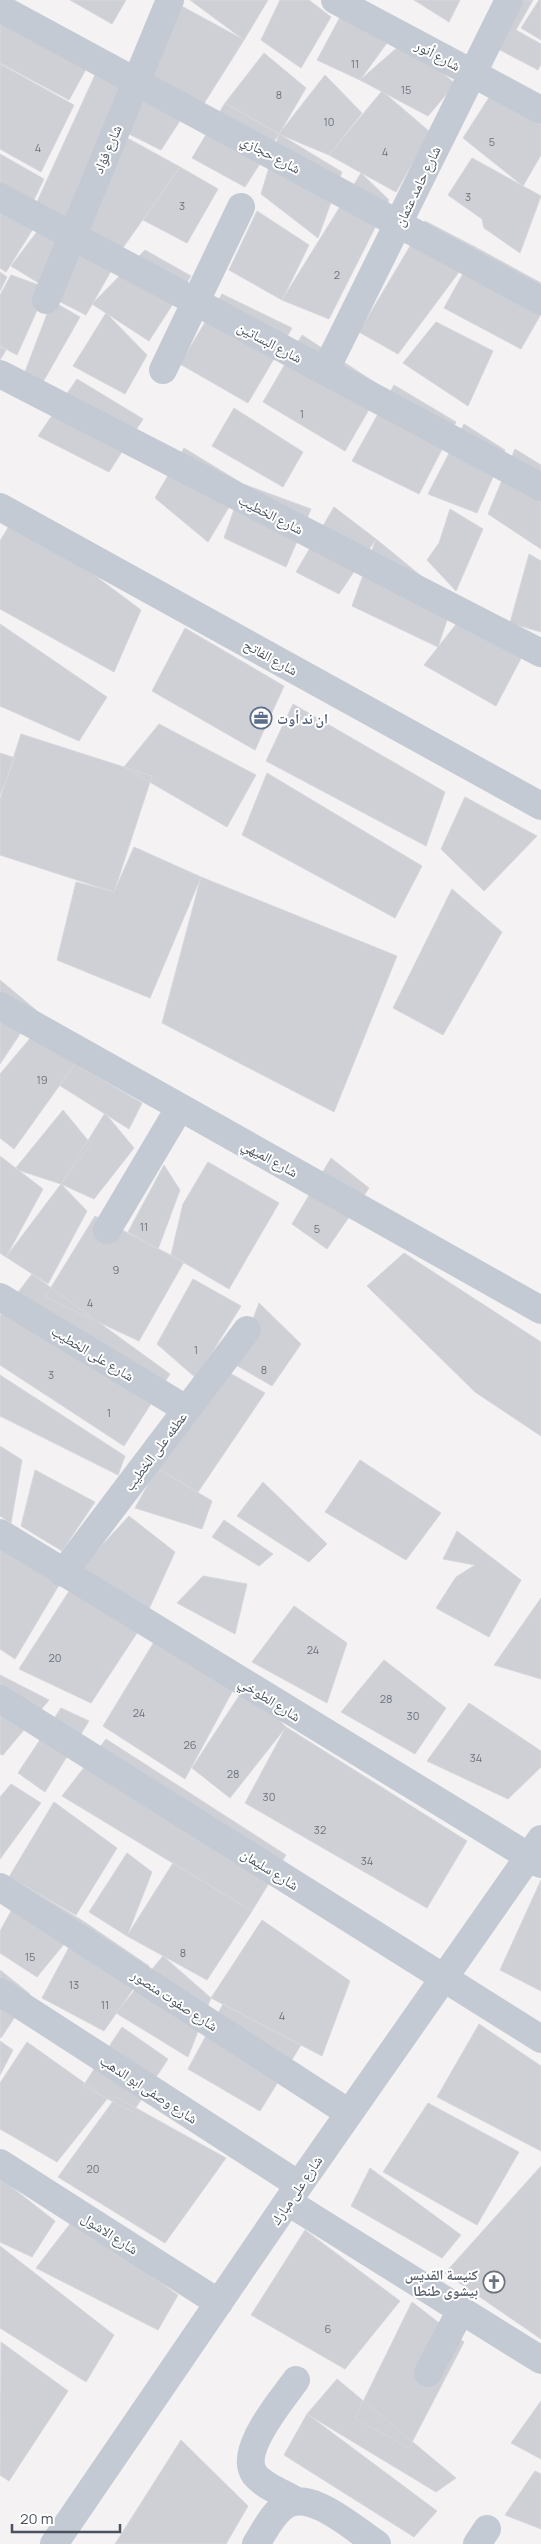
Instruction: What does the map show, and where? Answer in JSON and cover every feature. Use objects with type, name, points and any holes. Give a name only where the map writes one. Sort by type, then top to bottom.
[{"type":"street","name":"شارع فؤاد","points":[[46,300],[71,235],[170,0]]},
{"type":"street","name":"شارع أنور","points":[[335,0],[541,110]]},
{"type":"street","name":"شارع حامد عثمان","points":[[325,371],[509,0]]},
{"type":"street","name":"شارع حجازي","points":[[0,8],[541,301]]},
{"type":"street","name":"شارع البساتين","points":[[0,197],[541,487]]},
{"type":"street","points":[[163,370],[240,207]]},
{"type":"street","name":"شارع الخطيب","points":[[0,374],[541,653]]},
{"type":"street","name":"شارع الفاتح","points":[[0,507],[541,806]]},
{"type":"street","name":"شارع الميهي","points":[[0,1006],[541,1310]]},
{"type":"street","points":[[107,1230],[180,1108]]},
{"type":"street","name":"شارع على الخطيب","points":[[0,1297],[186,1409]]},
{"type":"street","name":"عطفه على الخطيب","points":[[63,1573],[247,1330]]},
{"type":"street","name":"شارع الطوخي","points":[[0,1533],[63,1573],[537,1853]]},
{"type":"street","name":"شارع سليمان","points":[[0,1699],[541,2039]]},
{"type":"street","name":"شارع على مبارك","points":[[54,2544],[443,1978],[537,1853]]},
{"type":"street","name":"شارع صفوت منصور","points":[[0,1888],[349,2113]]},
{"type":"street","name":"شارع وصفى ابو الدهب","points":[[0,1992],[294,2194]]},
{"type":"street","name":"شارع الاشول","points":[[0,2163],[219,2303]]},
{"type":"street","points":[[294,2194],[461,2310],[541,2360]]},
{"type":"street","points":[[428,2373],[461,2310]]},
{"type":"street","points":[[295,2500],[257,2477],[250,2458],[254,2442],[296,2380]]},
{"type":"street","points":[[256,2544],[276,2514],[284,2505],[295,2500],[306,2500],[318,2505],[376,2544]]},
{"type":"building","points":[[70,0],[126,0],[112,24]]},
{"type":"building","points":[[190,0],[268,0],[244,40]]},
{"type":"building","points":[[280,0],[309,0],[331,17],[301,68],[261,40]]},
{"type":"building","points":[[414,0],[460,0],[449,22]]},
{"type":"building","points":[[507,0],[533,0],[516,30],[541,44],[541,64],[538,70],[483,41]]},
{"type":"building","points":[[539,0],[541,0],[541,40],[521,28]]},
{"type":"building","points":[[174,2],[244,40],[203,105],[147,77]]},
{"type":"building","points":[[346,6],[387,43],[360,80],[317,60]]},
{"type":"building","points":[[0,17],[90,62],[69,100],[0,63]]},
{"type":"building","points":[[407,39],[455,84],[428,116],[360,80]]},
{"type":"building","points":[[264,53],[306,88],[279,134],[225,103]]},
{"type":"building","points":[[0,64],[74,105],[41,172],[0,149]]},
{"type":"building","points":[[95,75],[130,93],[69,224],[36,204]]},
{"type":"building","points":[[325,75],[362,113],[329,155],[279,134]]},
{"type":"building","points":[[382,91],[430,132],[396,192],[329,155]]},
{"type":"building","points":[[139,93],[183,116],[161,150],[121,130]]},
{"type":"building","points":[[490,96],[541,125],[541,155],[523,186],[463,138]]},
{"type":"building","points":[[225,103],[279,134],[245,187],[192,158]]},
{"type":"building","points":[[118,133],[180,167],[122,249],[75,227]]},
{"type":"building","points":[[279,134],[342,172],[318,238],[261,194]]},
{"type":"building","points":[[0,154],[44,179],[31,206],[0,189]]},
{"type":"building","points":[[472,158],[541,196],[520,253],[484,228],[482,219],[448,195]]},
{"type":"building","points":[[180,167],[218,189],[187,243],[143,220]]},
{"type":"building","points":[[361,173],[389,200],[329,319],[282,300]]},
{"type":"building","points":[[0,209],[33,229],[6,272],[0,268]]},
{"type":"building","points":[[257,211],[309,245],[282,300],[229,270]]},
{"type":"building","points":[[425,221],[477,248],[398,354],[359,332]]},
{"type":"building","points":[[42,225],[62,236],[47,288],[11,266]]},
{"type":"building","points":[[77,243],[115,264],[86,315],[51,297]]},
{"type":"building","points":[[477,248],[541,283],[541,314],[521,349],[444,308]]},
{"type":"building","points":[[145,250],[191,276],[149,341],[92,304]]},
{"type":"building","points":[[0,272],[7,277],[0,291]]},
{"type":"building","points":[[11,275],[47,288],[17,355],[0,346],[0,295]]},
{"type":"building","points":[[222,294],[292,328],[248,403],[180,364]]},
{"type":"building","points":[[52,301],[80,317],[39,389],[23,377]]},
{"type":"building","points":[[106,313],[147,355],[125,394],[73,366]]},
{"type":"building","points":[[436,322],[493,351],[468,406],[403,363]]},
{"type":"building","points":[[302,335],[382,387],[345,451],[263,402]]},
{"type":"building","points":[[0,347],[6,350],[0,360]]},
{"type":"building","points":[[77,379],[143,419],[109,472],[38,436]]},
{"type":"building","points":[[394,385],[456,422],[419,494],[352,461]]},
{"type":"building","points":[[234,408],[303,452],[283,487],[212,446]]},
{"type":"building","points":[[464,424],[505,450],[477,513],[428,494]]},
{"type":"building","points":[[184,448],[243,484],[208,542],[155,498]]},
{"type":"building","points":[[515,449],[541,465],[541,549],[488,514]]},
{"type":"building","points":[[243,484],[311,509],[286,567],[224,538]]},
{"type":"building","points":[[334,507],[376,539],[339,594],[296,572]]},
{"type":"building","points":[[450,509],[483,529],[456,591],[427,560],[439,543]]},
{"type":"building","points":[[15,516],[141,610],[114,672],[0,609],[0,541]]},
{"type":"building","points":[[376,539],[453,602],[438,647],[352,606]]},
{"type":"building","points":[[529,554],[541,561],[541,632],[510,623]]},
{"type":"building","points":[[468,609],[528,645],[496,706],[424,665]]},
{"type":"building","points":[[0,624],[107,697],[79,741],[0,706]]},
{"type":"building","points":[[185,628],[284,686],[255,750],[152,691]]},
{"type":"building","points":[[293,704],[445,792],[426,846],[266,761]]},
{"type":"building","points":[[159,724],[256,775],[227,827],[124,767]]},
{"type":"building","points":[[21,734],[152,776],[114,892],[0,855],[0,799]]},
{"type":"building","points":[[0,753],[15,758],[0,795]]},
{"type":"building","points":[[267,773],[422,866],[395,918],[242,835]]},
{"type":"building","points":[[465,797],[537,836],[484,891],[441,849]]},
{"type":"building","points":[[134,847],[201,877],[150,998],[57,960],[76,882],[114,892]]},
{"type":"building","points":[[201,877],[397,956],[334,1112],[162,1023]]},
{"type":"building","points":[[452,889],[502,932],[443,1035],[393,1008]]},
{"type":"building","points":[[0,980],[36,1010],[0,1064]]},
{"type":"building","points":[[37,1030],[75,1064],[14,1149],[0,1138],[0,1074]]},
{"type":"building","points":[[75,1064],[142,1103],[129,1129],[59,1085]]},
{"type":"building","points":[[63,1110],[91,1144],[61,1184],[15,1169]]},
{"type":"building","points":[[105,1113],[134,1148],[94,1199],[61,1184]]},
{"type":"building","points":[[0,1156],[43,1189],[6,1257],[0,1253]]},
{"type":"building","points":[[331,1158],[369,1188],[327,1249],[292,1224]]},
{"type":"building","points":[[208,1162],[279,1203],[229,1289],[171,1255],[183,1204]]},
{"type":"building","points":[[164,1165],[180,1190],[158,1249],[128,1232]]},
{"type":"building","points":[[61,1184],[87,1211],[48,1284],[6,1257]]},
{"type":"building","points":[[95,1216],[184,1262],[139,1341],[45,1297]]},
{"type":"building","points":[[404,1253],[541,1342],[541,1436],[475,1392],[367,1286]]},
{"type":"building","points":[[32,1274],[170,1374],[124,1446],[0,1365],[0,1316]]},
{"type":"building","points":[[193,1279],[241,1306],[196,1378],[157,1344]]},
{"type":"building","points":[[259,1303],[301,1344],[272,1386],[236,1365]]},
{"type":"building","points":[[228,1372],[265,1393],[198,1492],[157,1468]]},
{"type":"building","points":[[0,1375],[125,1456],[118,1475],[0,1416]]},
{"type":"building","points":[[0,1446],[22,1460],[11,1523],[0,1516]]},
{"type":"building","points":[[360,1460],[441,1513],[406,1560],[325,1512]]},
{"type":"building","points":[[157,1468],[212,1501],[202,1529],[135,1508]]},
{"type":"building","points":[[35,1470],[95,1502],[62,1551],[21,1526]]},
{"type":"building","points":[[263,1482],[327,1544],[309,1562],[237,1516]]},
{"type":"building","points":[[129,1516],[175,1552],[149,1609],[80,1569]]},
{"type":"building","points":[[224,1520],[273,1554],[259,1566],[212,1537]]},
{"type":"building","points":[[457,1531],[521,1580],[489,1637],[436,1608],[456,1577],[475,1565],[443,1559]]},
{"type":"building","points":[[0,1546],[59,1585],[15,1659],[0,1649]]},
{"type":"building","points":[[203,1576],[247,1584],[235,1634],[177,1603]]},
{"type":"building","points":[[73,1585],[137,1633],[91,1703],[19,1669]]},
{"type":"building","points":[[541,1598],[541,1679],[494,1665]]},
{"type":"building","points":[[294,1606],[347,1643],[327,1703],[252,1662]]},
{"type":"building","points":[[154,1642],[239,1679],[185,1779],[103,1726]]},
{"type":"building","points":[[384,1660],[446,1708],[415,1754],[341,1712]]},
{"type":"building","points":[[0,1675],[49,1700],[3,1755],[0,1754]]},
{"type":"building","points":[[246,1685],[286,1727],[230,1798],[192,1768]]},
{"type":"building","points":[[469,1703],[541,1751],[541,1767],[508,1799],[427,1761]]},
{"type":"building","points":[[61,1708],[89,1721],[45,1792],[18,1773]]},
{"type":"building","points":[[286,1727],[467,1841],[427,1908],[245,1803]]},
{"type":"building","points":[[106,1739],[286,1855],[252,1911],[62,1796]]},
{"type":"building","points":[[11,1784],[41,1803],[0,1859],[0,1797]]},
{"type":"building","points":[[54,1802],[117,1848],[76,1915],[9,1877]]},
{"type":"building","points":[[127,1853],[152,1872],[127,1936],[89,1912]]},
{"type":"building","points":[[173,1863],[252,1911],[207,1980],[127,1936]]},
{"type":"building","points":[[541,1880],[541,1991],[500,1970]]},
{"type":"building","points":[[25,1886],[83,1921],[37,1977],[0,1953],[0,1931]]},
{"type":"building","points":[[262,1920],[350,1981],[322,2056],[211,1998]]},
{"type":"building","points":[[83,1921],[149,1966],[104,2031],[42,1998]]},
{"type":"building","points":[[163,1956],[211,1998],[188,2057],[116,2013]]},
{"type":"building","points":[[0,1970],[30,1994],[1,2038],[0,2037]]},
{"type":"building","points":[[223,2004],[301,2045],[260,2111],[188,2069]]},
{"type":"building","points":[[479,2024],[541,2066],[541,2151],[437,2097]]},
{"type":"building","points":[[122,2027],[168,2059],[133,2112],[83,2086]]},
{"type":"building","points":[[0,2041],[13,2050],[0,2075]]},
{"type":"building","points":[[27,2042],[107,2099],[57,2162],[0,2129],[0,2083]]},
{"type":"building","points":[[116,2097],[226,2158],[165,2243],[58,2177]]},
{"type":"building","points":[[428,2103],[519,2152],[477,2225],[383,2172]]},
{"type":"building","points":[[541,2166],[541,2339],[445,2273]]},
{"type":"building","points":[[370,2168],[461,2235],[442,2258],[351,2206]]},
{"type":"building","points":[[0,2178],[55,2221],[32,2257],[0,2242]]},
{"type":"building","points":[[73,2220],[178,2295],[158,2330],[36,2268]]},
{"type":"building","points":[[305,2230],[400,2301],[345,2369],[251,2315]]},
{"type":"building","points":[[0,2246],[114,2335],[86,2382],[0,2328]]},
{"type":"building","points":[[412,2302],[464,2342],[409,2448],[355,2418]]},
{"type":"building","points":[[1,2342],[68,2391],[9,2481],[0,2475]]},
{"type":"building","points":[[337,2379],[456,2478],[436,2492],[307,2414]]},
{"type":"building","points":[[541,2401],[541,2459],[511,2443]]},
{"type":"building","points":[[307,2414],[437,2511],[414,2537],[284,2455]]},
{"type":"building","points":[[181,2440],[248,2506],[226,2544],[115,2544]]},
{"type":"building","points":[[535,2471],[541,2474],[541,2529],[505,2515]]},
{"type":"place","name":"ان ند أوت","points":[[261,718]]},
{"type":"place","name":"كنيسة القديس بيشوى طنطا","points":[[494,2282]]}]
